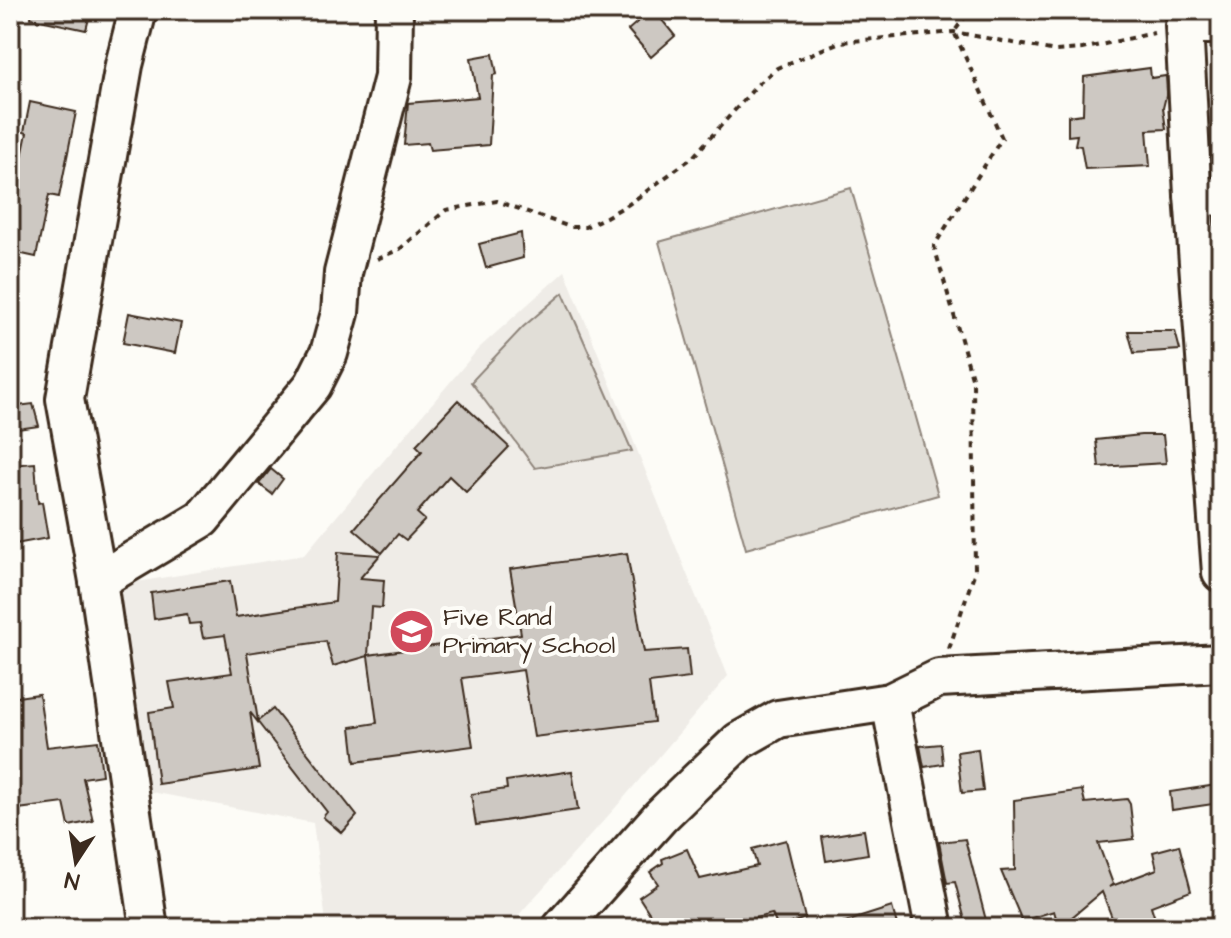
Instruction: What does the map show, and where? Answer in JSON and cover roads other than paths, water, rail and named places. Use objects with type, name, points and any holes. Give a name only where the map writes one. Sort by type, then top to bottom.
[{"type":"street","points":[[138,10],[124,65],[65,399],[98,581],[149,928]]},
{"type":"street","points":[[98,581],[202,519],[313,385],[329,353],[340,313],[343,273],[393,77],[394,10]]},
{"type":"street","points":[[1221,25],[1169,18],[1207,196],[1221,573]]},
{"type":"street","points":[[561,928],[661,816],[739,741],[778,719],[890,702],[939,678],[1221,663]]},
{"type":"street","points":[[890,702],[934,928]]},
{"type":"place","name":"Five Rand Primary School","points":[[412,631]]}]
